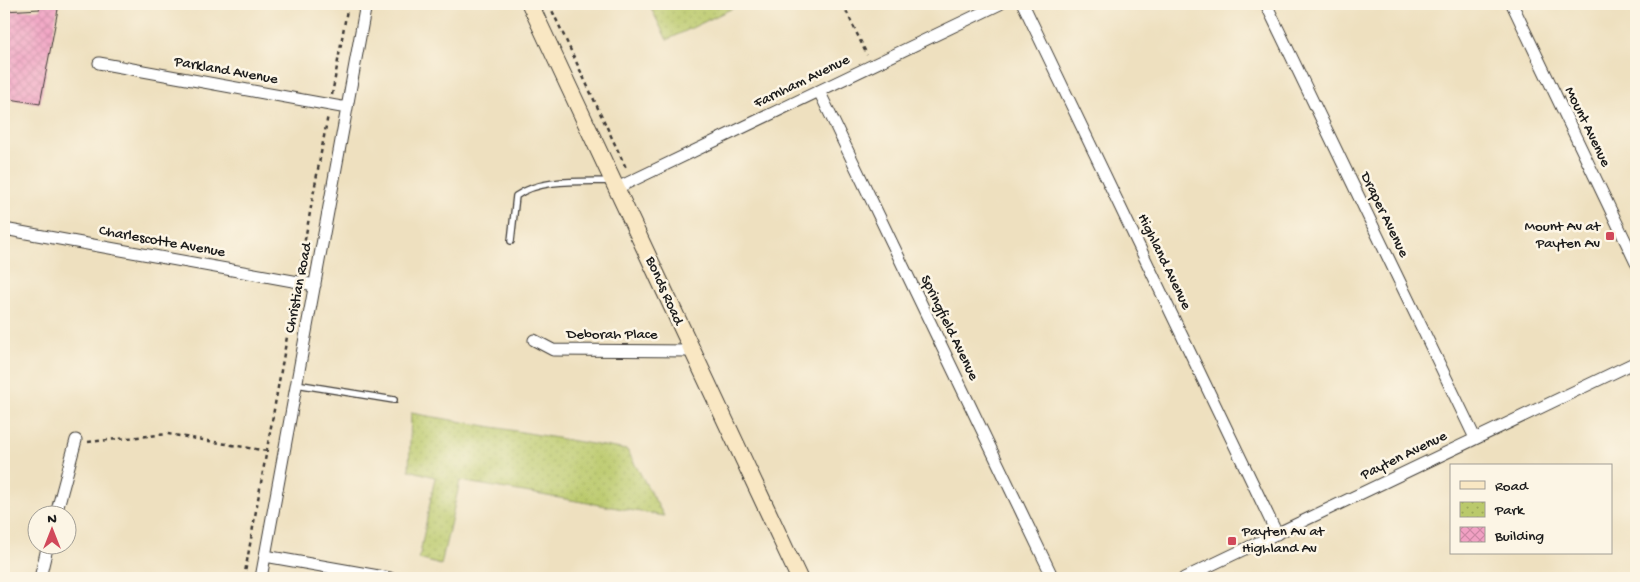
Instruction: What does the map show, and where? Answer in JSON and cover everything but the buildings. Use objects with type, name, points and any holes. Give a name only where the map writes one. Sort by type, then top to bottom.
[{"type":"main road","name":"Bonds Road","points":[[530,4],[621,183],[692,351],[798,578]]},
{"type":"street","name":"Christian Road","points":[[261,578],[366,4]]},
{"type":"street","name":"Farnham Avenue","points":[[621,183],[1000,4]]},
{"type":"street","name":"Highland Avenue","points":[[1023,4],[1278,534]]},
{"type":"street","name":"Draper Avenue","points":[[1266,4],[1475,438]]},
{"type":"street","name":"Mount Avenue","points":[[1512,4],[1636,263]]},
{"type":"street","name":"Parkland Avenue","points":[[99,63],[348,108]]},
{"type":"street","name":"Springfield Avenue","points":[[819,91],[1053,578]]},
{"type":"street","name":"Charlescotte Avenue","points":[[4,229],[315,285]]},
{"type":"street","name":"Deborah Place","points":[[534,340],[553,350],[692,351]]},
{"type":"street","name":"Payten Avenue","points":[[1192,577],[1475,438],[1636,362]]},
{"type":"street","points":[[59,504],[76,440]]},
{"type":"street","points":[[40,578],[46,554]]},
{"type":"street","points":[[265,556],[390,578]]},
{"type":"lane","points":[[510,241],[516,196],[523,190],[560,182],[621,183]]},
{"type":"lane","points":[[296,384],[394,400]]},
{"type":"path","points":[[549,4],[621,183]]},
{"type":"path","points":[[843,4],[872,65]]},
{"type":"path","points":[[76,440],[92,442],[168,434],[267,451]]},
{"type":"green space","points":[[649,4],[741,4],[667,40]]},
{"type":"green space","points":[[411,413],[627,450],[664,516],[460,481],[441,565],[419,559],[435,477],[409,470]]},
{"type":"place","name":"Mount Av at Payten Av","points":[[1610,236]]},
{"type":"place","name":"Payten Av at Highland Av","points":[[1232,541]]}]
